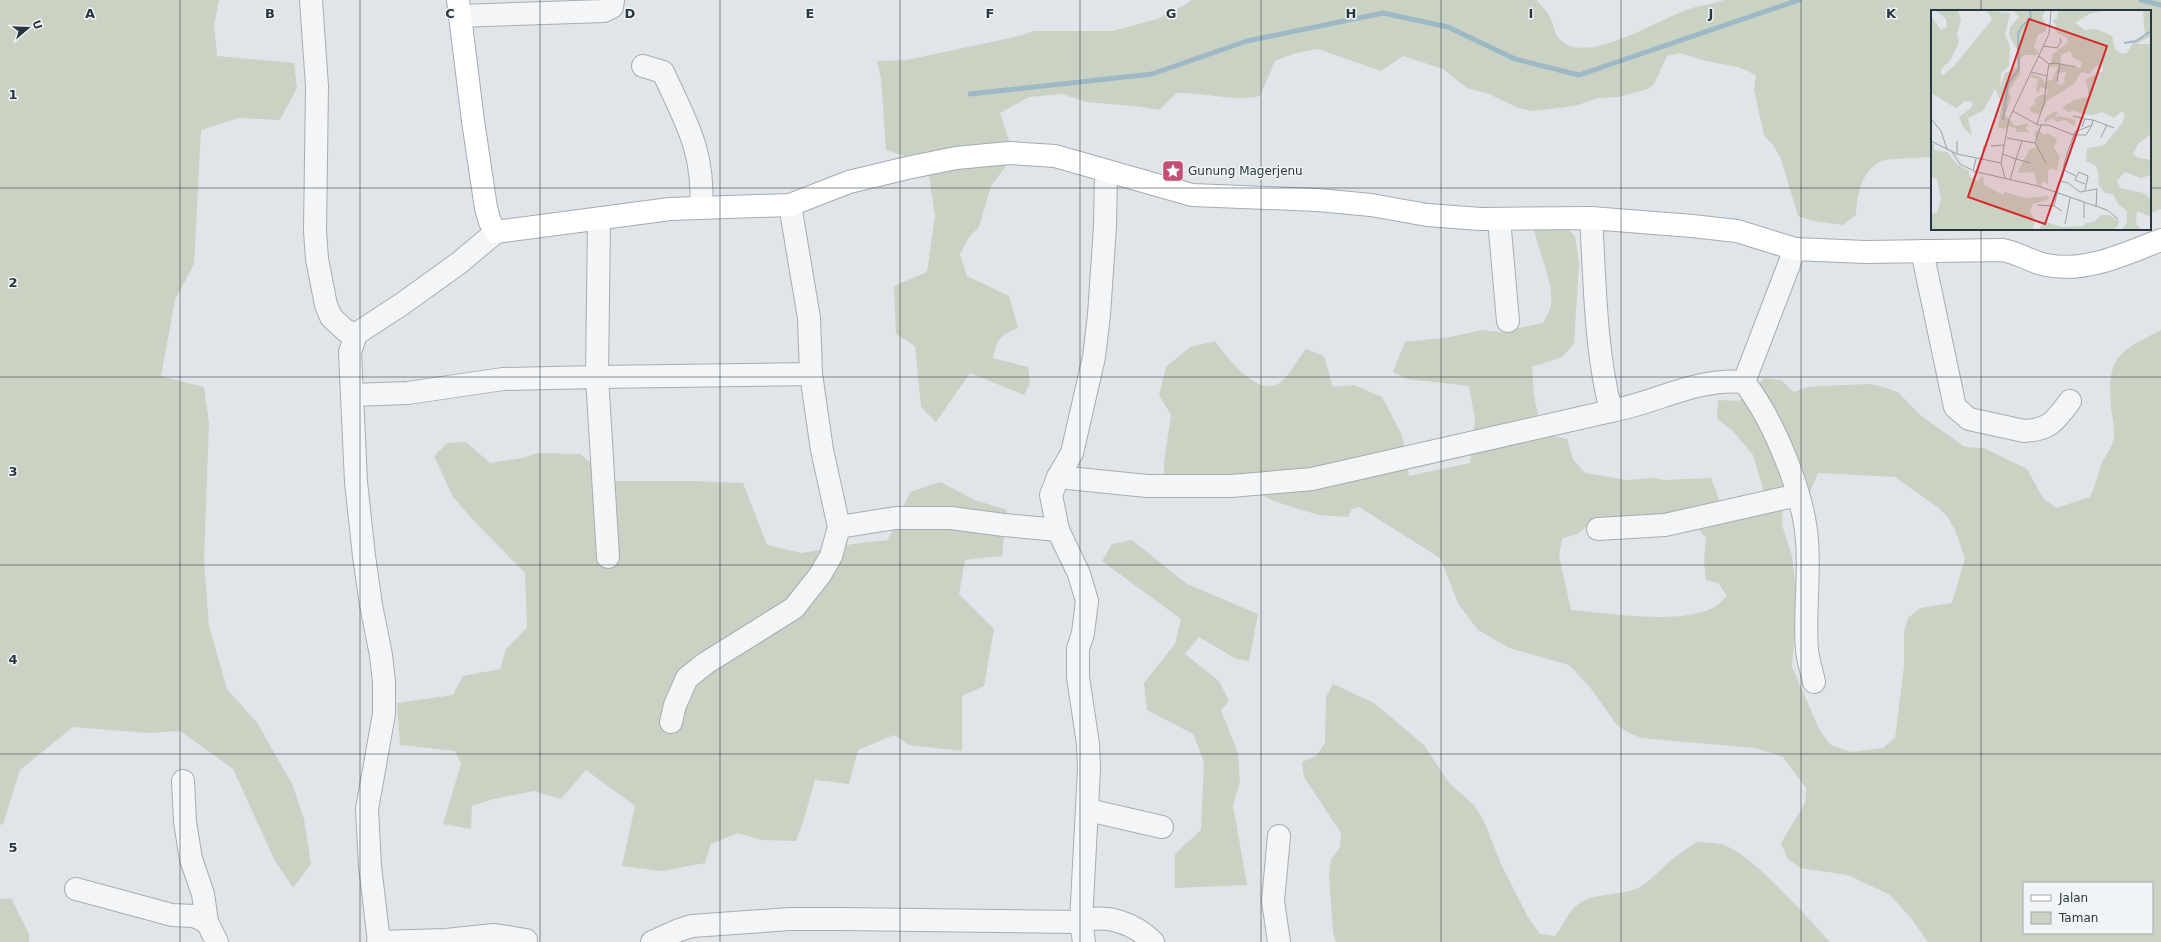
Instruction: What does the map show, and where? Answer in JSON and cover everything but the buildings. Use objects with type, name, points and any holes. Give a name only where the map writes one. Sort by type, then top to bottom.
[{"type":"main road","points":[[459,8],[473,121],[486,208],[490,222],[496,232],[670,209],[790,205],[849,182],[906,168],[956,158],[1009,153],[1055,156],[1192,195],[1318,200],[1371,206],[1427,215],[1499,219],[1591,218],[1737,231],[1795,249],[1865,252],[2003,250],[2019,254],[2045,265],[2071,268],[2090,266],[2161,240]]},
{"type":"street","points":[[311,0],[317,86],[315,231],[317,259],[326,305],[331,317],[346,331],[356,334]]},
{"type":"street","points":[[459,8],[604,11],[612,7],[613,0]]},
{"type":"street","points":[[643,66],[663,72],[688,124],[697,150],[702,192],[701,208]]},
{"type":"street","points":[[1082,932],[1088,810],[1088,744],[1078,677],[1078,649],[1083,632],[1087,601],[1080,574],[1058,530],[1051,495],[1058,477],[1072,453],[1094,357],[1099,315],[1105,226],[1106,171]]},
{"type":"street","points":[[672,722],[675,705],[687,678],[706,663],[794,608],[820,574],[831,556],[840,527],[822,450],[811,374],[808,318],[790,205]]},
{"type":"street","points":[[599,218],[596,377],[608,557]]},
{"type":"street","points":[[1591,218],[1597,325],[1605,389],[1611,411]]},
{"type":"street","points":[[1499,219],[1508,321]]},
{"type":"street","points":[[496,232],[452,268],[356,334],[350,352],[356,482],[364,556],[371,605],[381,655],[384,682],[384,714],[367,809],[370,866],[379,942],[446,940],[494,935],[532,941]]},
{"type":"street","points":[[1744,382],[1795,249]]},
{"type":"street","points":[[1922,251],[1955,407],[1968,420],[2024,432],[2044,428],[2055,422],[2070,401]]},
{"type":"street","points":[[352,395],[408,393],[503,379],[811,374]]},
{"type":"street","points":[[1058,477],[1147,486],[1231,486],[1312,479],[1632,407],[1693,387],[1727,380],[1744,382]]},
{"type":"street","points":[[1744,382],[1760,408],[1779,446],[1798,495],[1807,540],[1807,651],[1814,682]]},
{"type":"street","points":[[1598,529],[1665,524],[1798,495]]},
{"type":"street","points":[[840,527],[896,518],[951,518],[1058,530]]},
{"type":"street","points":[[183,781],[185,822],[191,859],[203,894],[207,922],[217,942]]},
{"type":"street","points":[[1088,810],[1162,827]]},
{"type":"street","points":[[1278,836],[1273,901],[1279,942]]},
{"type":"street","points":[[76,889],[172,915],[194,916],[207,922]]},
{"type":"street","points":[[1082,932],[1091,918],[1122,922],[1142,932],[1153,942]]},
{"type":"street","points":[[654,942],[679,930],[692,926],[790,919],[1082,932]]},
{"type":"green space","points":[[0,0],[219,0],[214,25],[217,56],[294,63],[297,88],[280,120],[239,118],[201,130],[194,264],[175,300],[161,376],[204,387],[209,423],[204,561],[209,626],[227,689],[258,724],[293,786],[304,819],[311,864],[293,888],[274,859],[233,769],[180,731],[149,733],[73,727],[20,770],[3,824],[0,825]]},
{"type":"green space","points":[[1191,0],[1536,0],[1548,14],[1556,34],[1563,42],[1575,47],[1591,47],[1627,37],[1692,8],[1724,0],[2161,0],[2161,209],[2151,214],[2151,10],[1931,10],[1931,157],[1886,160],[1875,165],[1869,171],[1862,184],[1859,192],[1856,215],[1843,225],[1813,221],[1798,216],[1781,159],[1774,146],[1764,135],[1754,90],[1756,75],[1738,67],[1706,61],[1680,53],[1667,56],[1654,84],[1648,89],[1618,97],[1598,98],[1575,106],[1533,111],[1518,108],[1489,94],[1467,88],[1443,69],[1403,56],[1381,71],[1318,49],[1296,53],[1275,61],[1260,96],[1250,98],[1177,93],[1159,110],[1134,106],[1086,102],[1062,94],[1029,97],[1000,113],[1011,146],[1009,162],[991,186],[979,227],[969,237],[960,255],[967,276],[1009,296],[1018,328],[1000,338],[993,358],[1028,367],[1030,383],[1024,395],[970,373],[936,422],[921,407],[915,346],[896,334],[894,286],[927,272],[935,216],[927,163],[886,150],[881,78],[877,61],[907,60],[1019,36],[1034,31],[1113,31],[1157,19],[1185,5]]},
{"type":"green space","points":[[1562,224],[1575,236],[1579,264],[1574,344],[1562,357],[1532,367],[1534,396],[1542,434],[1567,439],[1573,459],[1585,473],[1626,480],[1653,478],[1665,480],[1711,478],[1720,502],[1764,492],[1753,455],[1732,430],[1717,419],[1718,400],[1739,401],[1765,378],[1781,380],[1794,392],[1808,387],[1822,386],[1869,384],[1884,387],[1899,393],[1921,416],[1965,447],[1984,448],[2027,469],[2043,498],[2056,508],[2090,497],[2095,486],[2101,464],[2114,438],[2110,390],[2114,366],[2118,358],[2134,344],[2161,330],[2161,942],[1928,942],[1911,918],[1890,895],[1848,875],[1800,868],[1787,858],[1781,843],[1805,803],[1806,788],[1783,757],[1755,748],[1641,738],[1627,732],[1616,724],[1589,686],[1569,665],[1509,648],[1478,630],[1459,605],[1440,558],[1359,507],[1352,509],[1348,517],[1320,515],[1274,501],[1230,479],[1164,480],[1164,462],[1171,415],[1159,395],[1166,367],[1190,347],[1215,341],[1235,366],[1254,381],[1264,385],[1273,386],[1282,381],[1306,349],[1324,356],[1333,387],[1354,385],[1382,397],[1402,435],[1409,476],[1470,463],[1475,420],[1469,386],[1407,379],[1393,372],[1405,342],[1450,337],[1482,330],[1500,332],[1543,323],[1551,306],[1551,297],[1548,278],[1534,230]],"holes":[[[1818,473],[1895,477],[1936,506],[1947,516],[1955,530],[1965,558],[1952,603],[1920,608],[1908,618],[1904,632],[1904,666],[1895,738],[1883,748],[1851,752],[1831,745],[1820,731],[1792,667],[1797,601],[1792,556],[1782,525],[1783,503],[1810,492]],[[1685,512],[1706,538],[1704,562],[1706,580],[1718,583],[1727,596],[1716,606],[1702,612],[1666,617],[1645,617],[1571,610],[1559,556],[1562,539],[1579,533],[1588,525],[1608,518]]]},
{"type":"green space","points":[[466,442],[490,463],[523,458],[537,453],[580,454],[614,481],[693,481],[743,483],[767,545],[802,553],[853,544],[888,540],[910,492],[940,482],[975,500],[1007,510],[1002,556],[965,560],[959,594],[994,629],[984,686],[962,696],[962,751],[909,745],[894,735],[858,750],[849,784],[815,780],[796,841],[761,840],[738,833],[711,844],[705,863],[662,871],[622,866],[635,806],[586,770],[561,799],[534,791],[493,799],[472,806],[471,829],[443,824],[461,764],[455,751],[400,745],[397,703],[453,695],[463,676],[500,669],[506,649],[527,628],[525,573],[471,518],[453,497],[434,456],[447,443]]},
{"type":"green space","points":[[1132,540],[1187,584],[1258,614],[1249,661],[1236,659],[1199,637],[1185,654],[1219,681],[1229,701],[1221,710],[1238,753],[1240,782],[1233,805],[1247,885],[1175,888],[1175,854],[1201,830],[1204,762],[1193,734],[1147,710],[1144,683],[1175,644],[1181,619],[1102,561],[1112,544]]},
{"type":"green space","points":[[1333,684],[1374,703],[1424,745],[1449,783],[1474,805],[1483,819],[1501,864],[1529,919],[1540,934],[1555,936],[1572,910],[1587,900],[1640,887],[1673,858],[1697,842],[1724,845],[1750,861],[1780,888],[1830,942],[1336,942],[1333,933],[1329,875],[1331,860],[1340,847],[1341,833],[1304,777],[1302,762],[1316,756],[1325,743],[1326,697]]},
{"type":"green space","points":[[11,898],[29,934],[29,942],[0,942],[0,899]]},
{"type":"waterway","points":[[970,94],[1152,74],[1247,41],[1383,13],[1448,27],[1515,59],[1579,75],[1799,0]]},
{"type":"waterway","points":[[2141,0],[2161,5]]},
{"type":"place","name":"Gunung Magerjenu","points":[[1173,171]]}]
